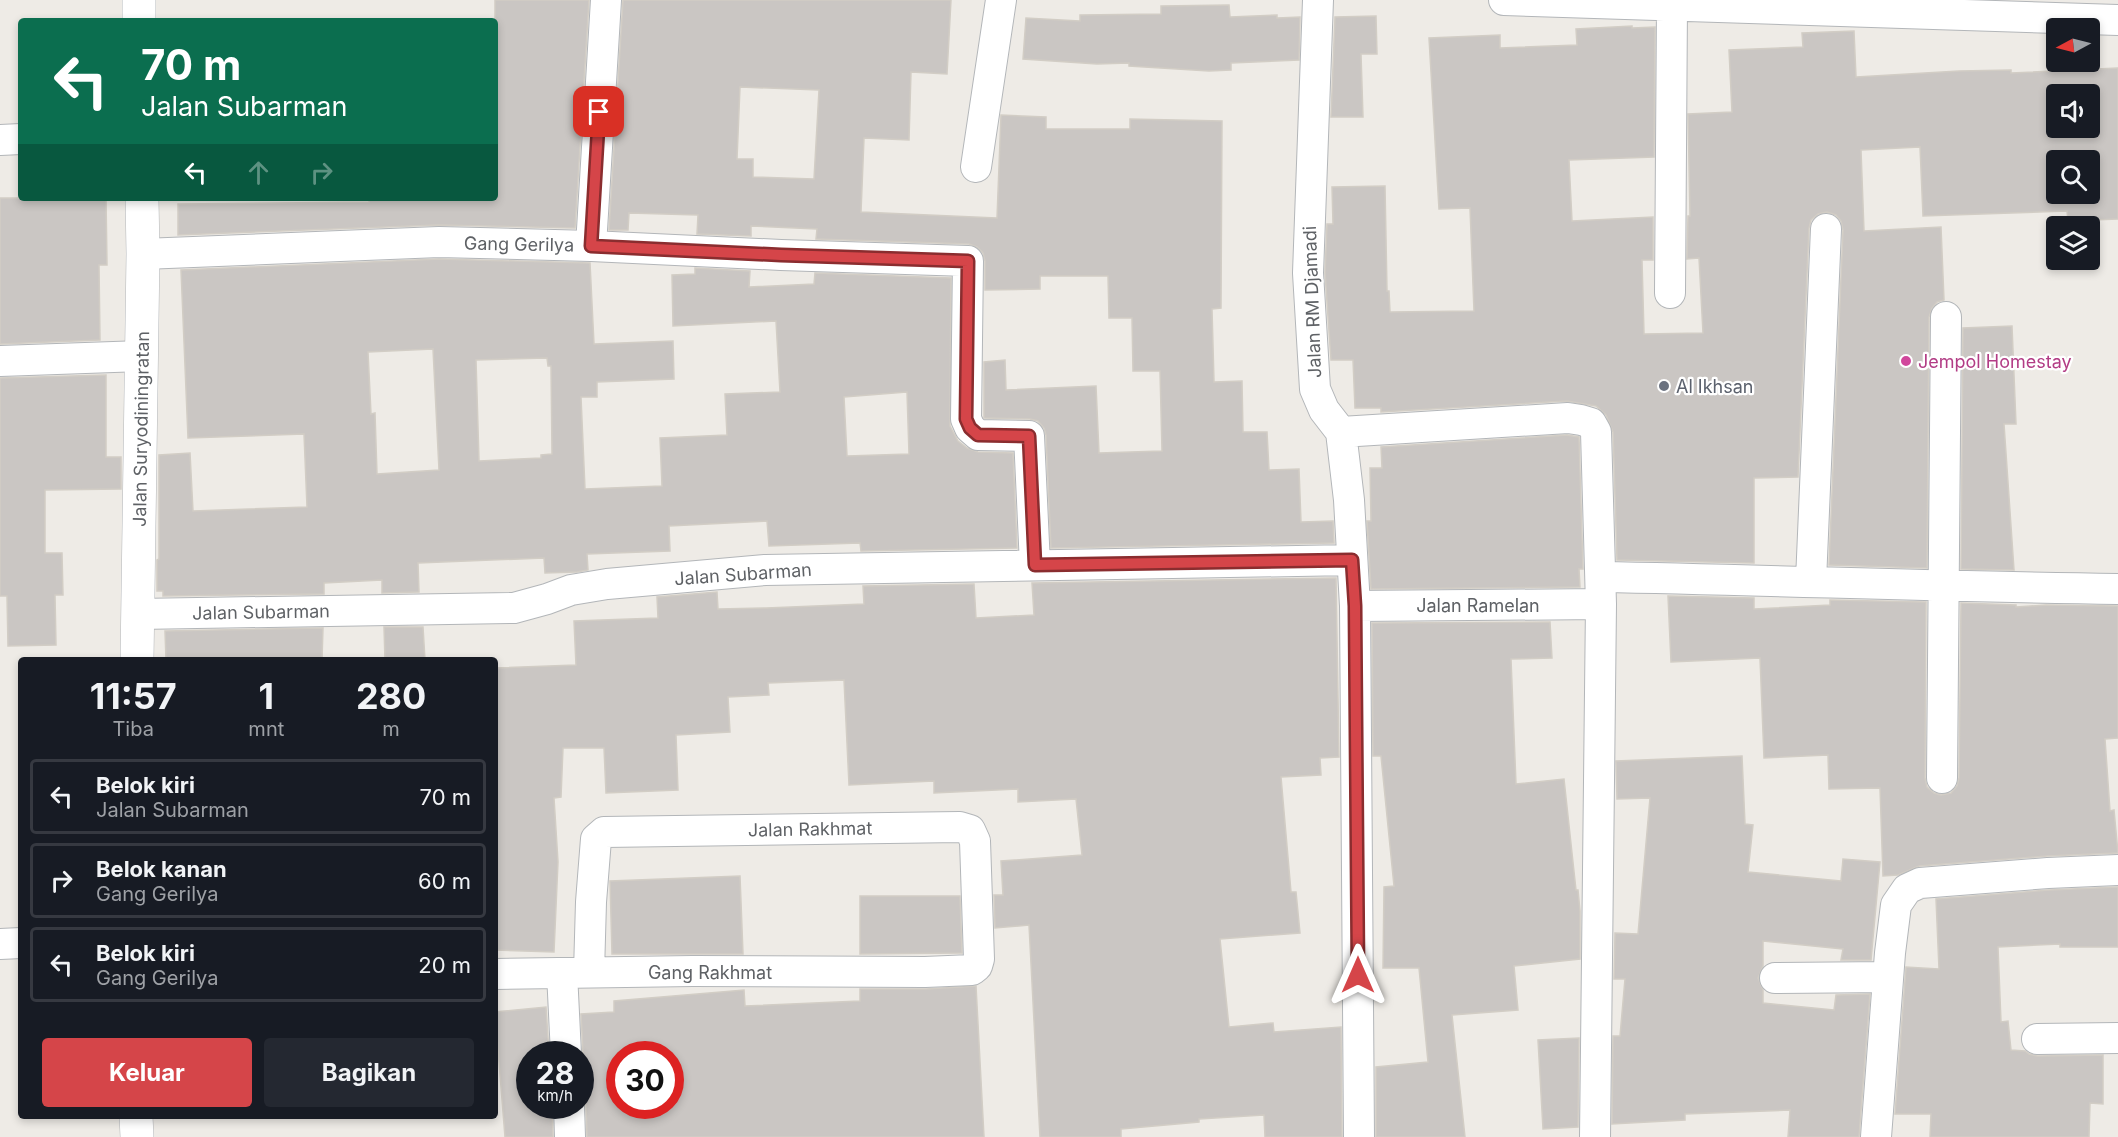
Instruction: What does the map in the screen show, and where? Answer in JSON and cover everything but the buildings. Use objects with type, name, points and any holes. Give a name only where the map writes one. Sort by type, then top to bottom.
[{"type":"street","points":[[139,0],[139,18]]},
{"type":"street","points":[[591,246],[606,0]]},
{"type":"street","points":[[976,167],[1001,0]]},
{"type":"street","name":"Jalan RM Djamadi","points":[[1318,0],[1308,273],[1315,389],[1324,410],[1341,432],[1349,500],[1355,606],[1359,1137]]},
{"type":"street","points":[[1504,0],[1672,4],[1744,3],[2118,20]]},
{"type":"street","points":[[1670,293],[1672,4]]},
{"type":"street","points":[[0,140],[18,139]]},
{"type":"street","name":"Jalan Suryodiningratan","points":[[137,657],[142,201]]},
{"type":"street","points":[[1811,581],[1826,229]]},
{"type":"street","name":"Gang Gerilya","points":[[143,254],[439,242],[968,261],[966,419],[970,428],[978,435],[1029,436],[1035,565]]},
{"type":"street","points":[[1942,778],[1946,317]]},
{"type":"street","points":[[0,361],[142,356]]},
{"type":"street","points":[[1341,432],[1545,418],[1581,420],[1591,423],[1596,432],[1601,591],[1595,1137]]},
{"type":"street","name":"Jalan Subarman","points":[[138,614],[514,608],[571,590],[598,585],[765,570],[1352,560]]},
{"type":"street","name":"Jalan Ramelan","points":[[1355,606],[1811,581],[1944,587],[2118,589]]},
{"type":"street","name":"Jalan Rakhmat","points":[[576,972],[591,902],[596,839],[603,832],[960,827],[970,831],[975,841],[979,959],[977,966],[972,969],[925,972]]},
{"type":"street","points":[[1876,1137],[1896,905],[1906,889],[1920,883],[2118,870]]},
{"type":"street","points":[[0,944],[18,943]]},
{"type":"street","points":[[568,1041],[576,972]]},
{"type":"street","name":"Gang Rakhmat","points":[[498,974],[925,972]]},
{"type":"street","points":[[1775,978],[1888,977]]},
{"type":"street","points":[[2037,1038],[2118,1038]]},
{"type":"street","points":[[136,1119],[137,1137]]},
{"type":"street","points":[[569,1119],[570,1137]]},
{"type":"place","name":"Jempol Homestay","points":[[1906,361]]},
{"type":"place","name":"Al Ikhsan","points":[[1664,386]]},
{"type":"route","points":[[599,112],[591,246],[968,261],[967,424],[978,435],[1029,436],[1035,565],[1352,560],[1355,606],[1358,975]]}]
